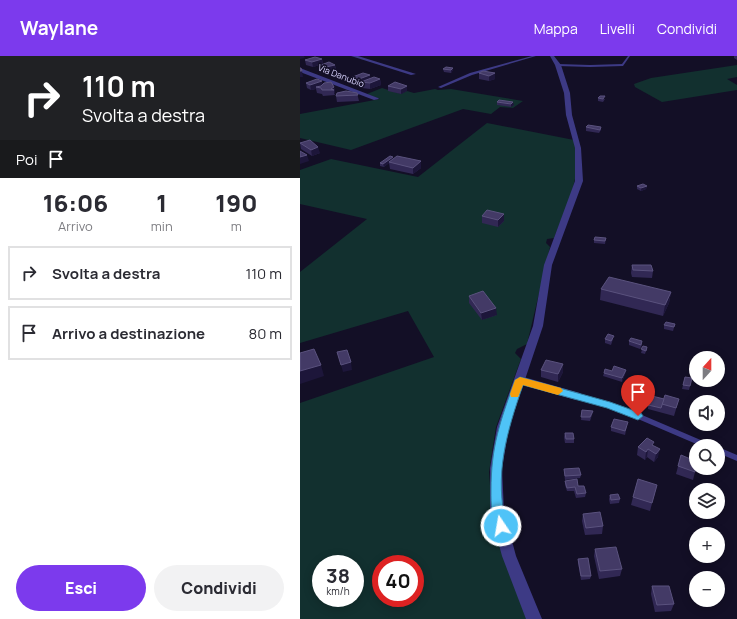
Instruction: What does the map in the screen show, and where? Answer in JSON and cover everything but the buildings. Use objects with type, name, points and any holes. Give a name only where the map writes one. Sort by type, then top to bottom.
[{"type":"street","points":[[352,56],[413,74]]},
{"type":"street","points":[[534,619],[509,556],[497,511],[496,468],[503,427],[538,326],[548,265],[579,181],[578,148],[569,115],[567,93],[558,65],[552,56]]},
{"type":"street","name":"Via Danubio","points":[[300,70],[376,99]]},
{"type":"street","points":[[300,78],[316,76]]},
{"type":"street","points":[[520,380],[576,396]]},
{"type":"lane","points":[[440,87],[471,74],[535,56]]},
{"type":"lane","points":[[558,65],[623,65],[628,56]]},
{"type":"lane","points":[[576,396],[626,411],[692,439]]},
{"type":"lane","points":[[725,453],[737,458]]},
{"type":"green space","points":[[737,65],[737,77],[727,79],[737,85],[737,90],[662,102],[635,87],[634,84],[651,78]]},
{"type":"green space","points":[[382,88],[401,94],[407,91],[414,93],[435,89],[451,89],[523,101],[513,108],[500,107],[491,114],[463,109],[351,150],[300,138],[300,114],[380,99],[367,94]]},
{"type":"green space","points":[[487,123],[574,140],[577,153],[577,166],[572,190],[554,238],[547,239],[546,243],[550,247],[527,344],[517,349],[515,353],[521,359],[496,427],[489,472],[492,512],[527,619],[300,619],[300,403],[434,357],[408,311],[300,343],[300,272],[367,219],[300,204],[300,170],[331,159],[418,177]]},
{"type":"slow traffic","points":[[515,394],[520,380],[558,391]]},
{"type":"route","points":[[501,526],[497,511],[496,468],[503,427],[520,380],[610,405],[638,416]]}]
